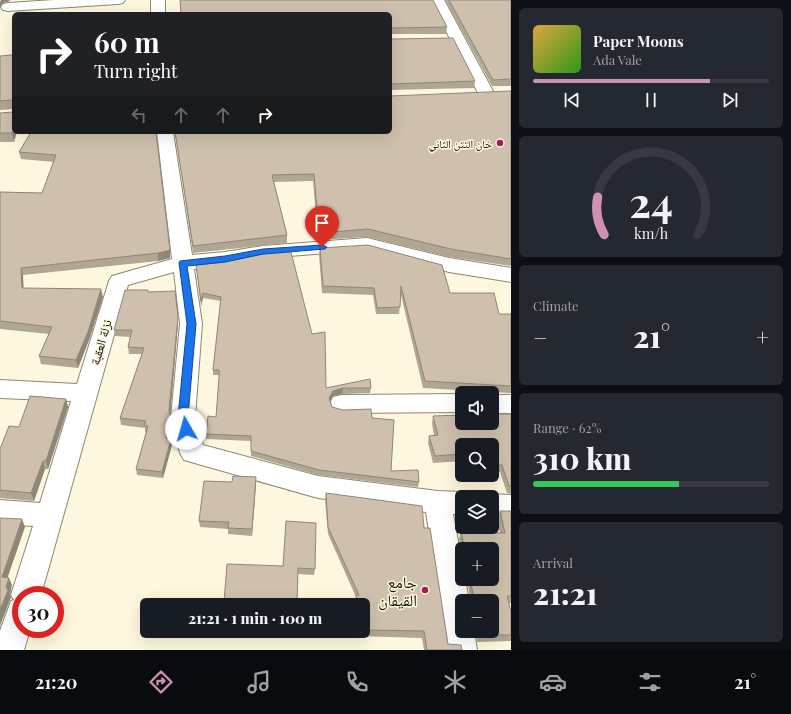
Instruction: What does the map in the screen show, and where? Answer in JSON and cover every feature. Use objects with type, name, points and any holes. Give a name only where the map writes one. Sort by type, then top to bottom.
[{"type":"street","points":[[4,8],[22,0]]},
{"type":"street","points":[[4,8],[118,0]]},
{"type":"street","points":[[158,0],[158,12]]},
{"type":"street","points":[[437,0],[457,39],[492,93],[470,94]]},
{"type":"street","points":[[442,39],[457,39]]},
{"type":"street","points":[[165,134],[192,324],[183,417],[193,452],[318,487],[450,502],[462,650]]},
{"type":"street","points":[[183,263],[225,259],[263,252],[367,244],[449,265],[511,275]]},
{"type":"street","name":"نزلة العقبة","points":[[29,586],[119,281],[183,263]]},
{"type":"street","points":[[0,389],[86,393]]},
{"type":"street","points":[[342,404],[455,403]]},
{"type":"street","points":[[499,404],[511,404]]},
{"type":"street","points":[[499,505],[511,506]]},
{"type":"street","points":[[0,512],[49,515]]},
{"type":"street","points":[[10,650],[13,638]]},
{"type":"building","points":[[180,0],[433,0],[447,27],[392,28],[392,12],[181,12]]},
{"type":"building","points":[[449,0],[511,0],[511,79],[493,80]]},
{"type":"building","points":[[453,38],[475,81],[392,84],[392,39]]},
{"type":"building","points":[[12,55],[12,100],[0,101],[0,56]]},
{"type":"building","points":[[511,91],[511,259],[451,249],[368,229],[319,233],[314,174],[272,175],[287,235],[193,246],[175,134],[392,134],[392,96]]},
{"type":"building","points":[[12,112],[12,133],[0,133],[0,113]]},
{"type":"building","points":[[30,134],[156,134],[170,250],[158,253],[21,268],[22,288],[101,289],[88,332],[76,360],[39,356],[52,327],[0,321],[0,192],[42,193],[56,155],[19,152]]},
{"type":"building","points":[[368,245],[442,265],[450,293],[494,293],[499,314],[511,314],[511,386],[425,381],[401,286],[400,307],[377,308],[374,288],[323,286],[320,248]]},
{"type":"building","points":[[291,252],[312,334],[325,332],[326,388],[370,379],[371,388],[343,388],[333,391],[329,398],[332,407],[343,410],[371,409],[372,418],[394,420],[391,471],[418,470],[419,482],[319,470],[251,451],[251,436],[206,434],[208,416],[216,417],[219,370],[213,370],[221,297],[203,293],[201,301],[196,265],[225,262],[263,254]]},
{"type":"building","points":[[125,290],[148,290],[148,292],[175,291],[178,317],[169,410],[171,418],[166,438],[171,439],[162,472],[136,469],[148,426],[144,425],[146,421],[120,418],[144,348],[128,347],[132,330],[114,330]]},
{"type":"building","points":[[30,396],[66,399],[46,461],[43,461],[31,493],[0,490],[0,449],[9,426],[19,427]]},
{"type":"building","points":[[499,414],[511,414],[511,486],[509,486],[502,465],[499,465],[499,438],[455,438],[455,455],[435,456],[429,436],[438,435],[433,416],[455,415],[455,430],[499,430]]},
{"type":"building","points":[[233,476],[256,477],[252,529],[228,528],[229,522],[199,521],[204,481],[232,482]]},
{"type":"building","points":[[326,493],[422,506],[424,528],[430,528],[448,644],[461,645],[462,650],[427,650],[424,631],[370,630],[370,598],[356,598],[356,595],[359,595],[328,527]]},
{"type":"building","points":[[500,511],[511,511],[511,596],[507,596],[511,612],[511,635],[499,635],[499,594],[473,594],[471,586],[499,586],[499,542],[463,542],[461,534],[505,533]]},
{"type":"building","points":[[0,518],[22,519],[2,577],[9,578],[6,587],[8,590],[0,610]]},
{"type":"building","points":[[286,521],[316,523],[315,569],[298,568],[297,598],[224,598],[227,564],[283,566]]},
{"type":"place","name":"خان التتن الثاني","points":[[500,143]]},
{"type":"place","name":"جامع القيقان","points":[[425,590]]},
{"type":"route","points":[[186,429],[183,417],[192,324],[183,263],[225,259],[263,252],[322,247]]}]
